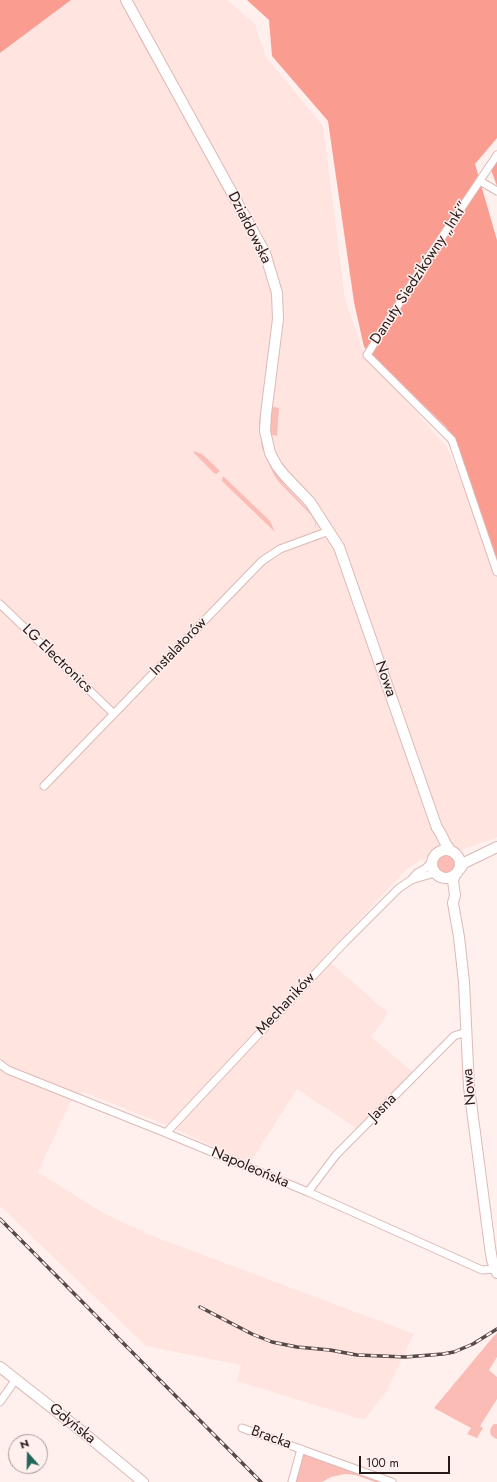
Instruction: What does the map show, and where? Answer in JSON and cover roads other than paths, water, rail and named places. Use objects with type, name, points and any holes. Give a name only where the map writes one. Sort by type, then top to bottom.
[{"type":"street","name":"Działdowska","points":[[126,0],[265,253],[277,293],[278,319],[266,414],[265,431],[267,442],[270,453],[277,466],[310,502],[329,531]]},
{"type":"street","name":"Danuty Siedzikówny „Inki”","points":[[497,154],[422,267],[367,355],[452,440],[497,572]]},
{"type":"street","points":[[480,181],[497,191]]},
{"type":"street","name":"Instalatorów","points":[[44,786],[262,560],[280,549],[329,531]]},
{"type":"street","name":"Nowa","points":[[329,531],[339,547],[345,563],[437,828],[441,833],[447,847],[454,853]]},
{"type":"street","name":"LG Electronics","points":[[0,604],[114,714]]},
{"type":"street","name":"Nowa","points":[[435,857],[438,849],[436,835],[437,828]]},
{"type":"street","points":[[411,880],[439,876],[452,878],[464,863],[497,847]]},
{"type":"street","points":[[439,876],[432,867],[435,857],[444,850],[465,855],[483,853]]},
{"type":"street","points":[[454,853],[460,860],[457,872]]},
{"type":"street","name":"Mechaników","points":[[166,1133],[344,943],[398,889],[411,880],[417,873],[426,868],[435,857]]},
{"type":"street","name":"Nowa","points":[[457,872],[453,881],[455,896],[454,903],[464,982],[466,1032],[473,1118],[490,1247],[496,1271]]},
{"type":"street","name":"Nowa","points":[[439,876],[454,903]]},
{"type":"street","name":"Jasna","points":[[308,1192],[336,1155],[449,1041],[458,1034],[466,1032]]},
{"type":"street","name":"Napoleońska","points":[[0,1064],[8,1070],[308,1192],[482,1270],[496,1271]]},
{"type":"street","name":"Gdyńska","points":[[0,1367],[143,1482]]},
{"type":"street","points":[[0,1402],[16,1379]]},
{"type":"street","name":"Bracka","points":[[242,1428],[392,1482]]},
{"type":"street","name":"Bracka","points":[[292,1482],[301,1450]]},
{"type":"railway","points":[[0,1219],[261,1482]]},
{"type":"railway","points":[[200,1307],[252,1334],[272,1342],[357,1355],[405,1357],[454,1352],[473,1344],[497,1329]]}]
